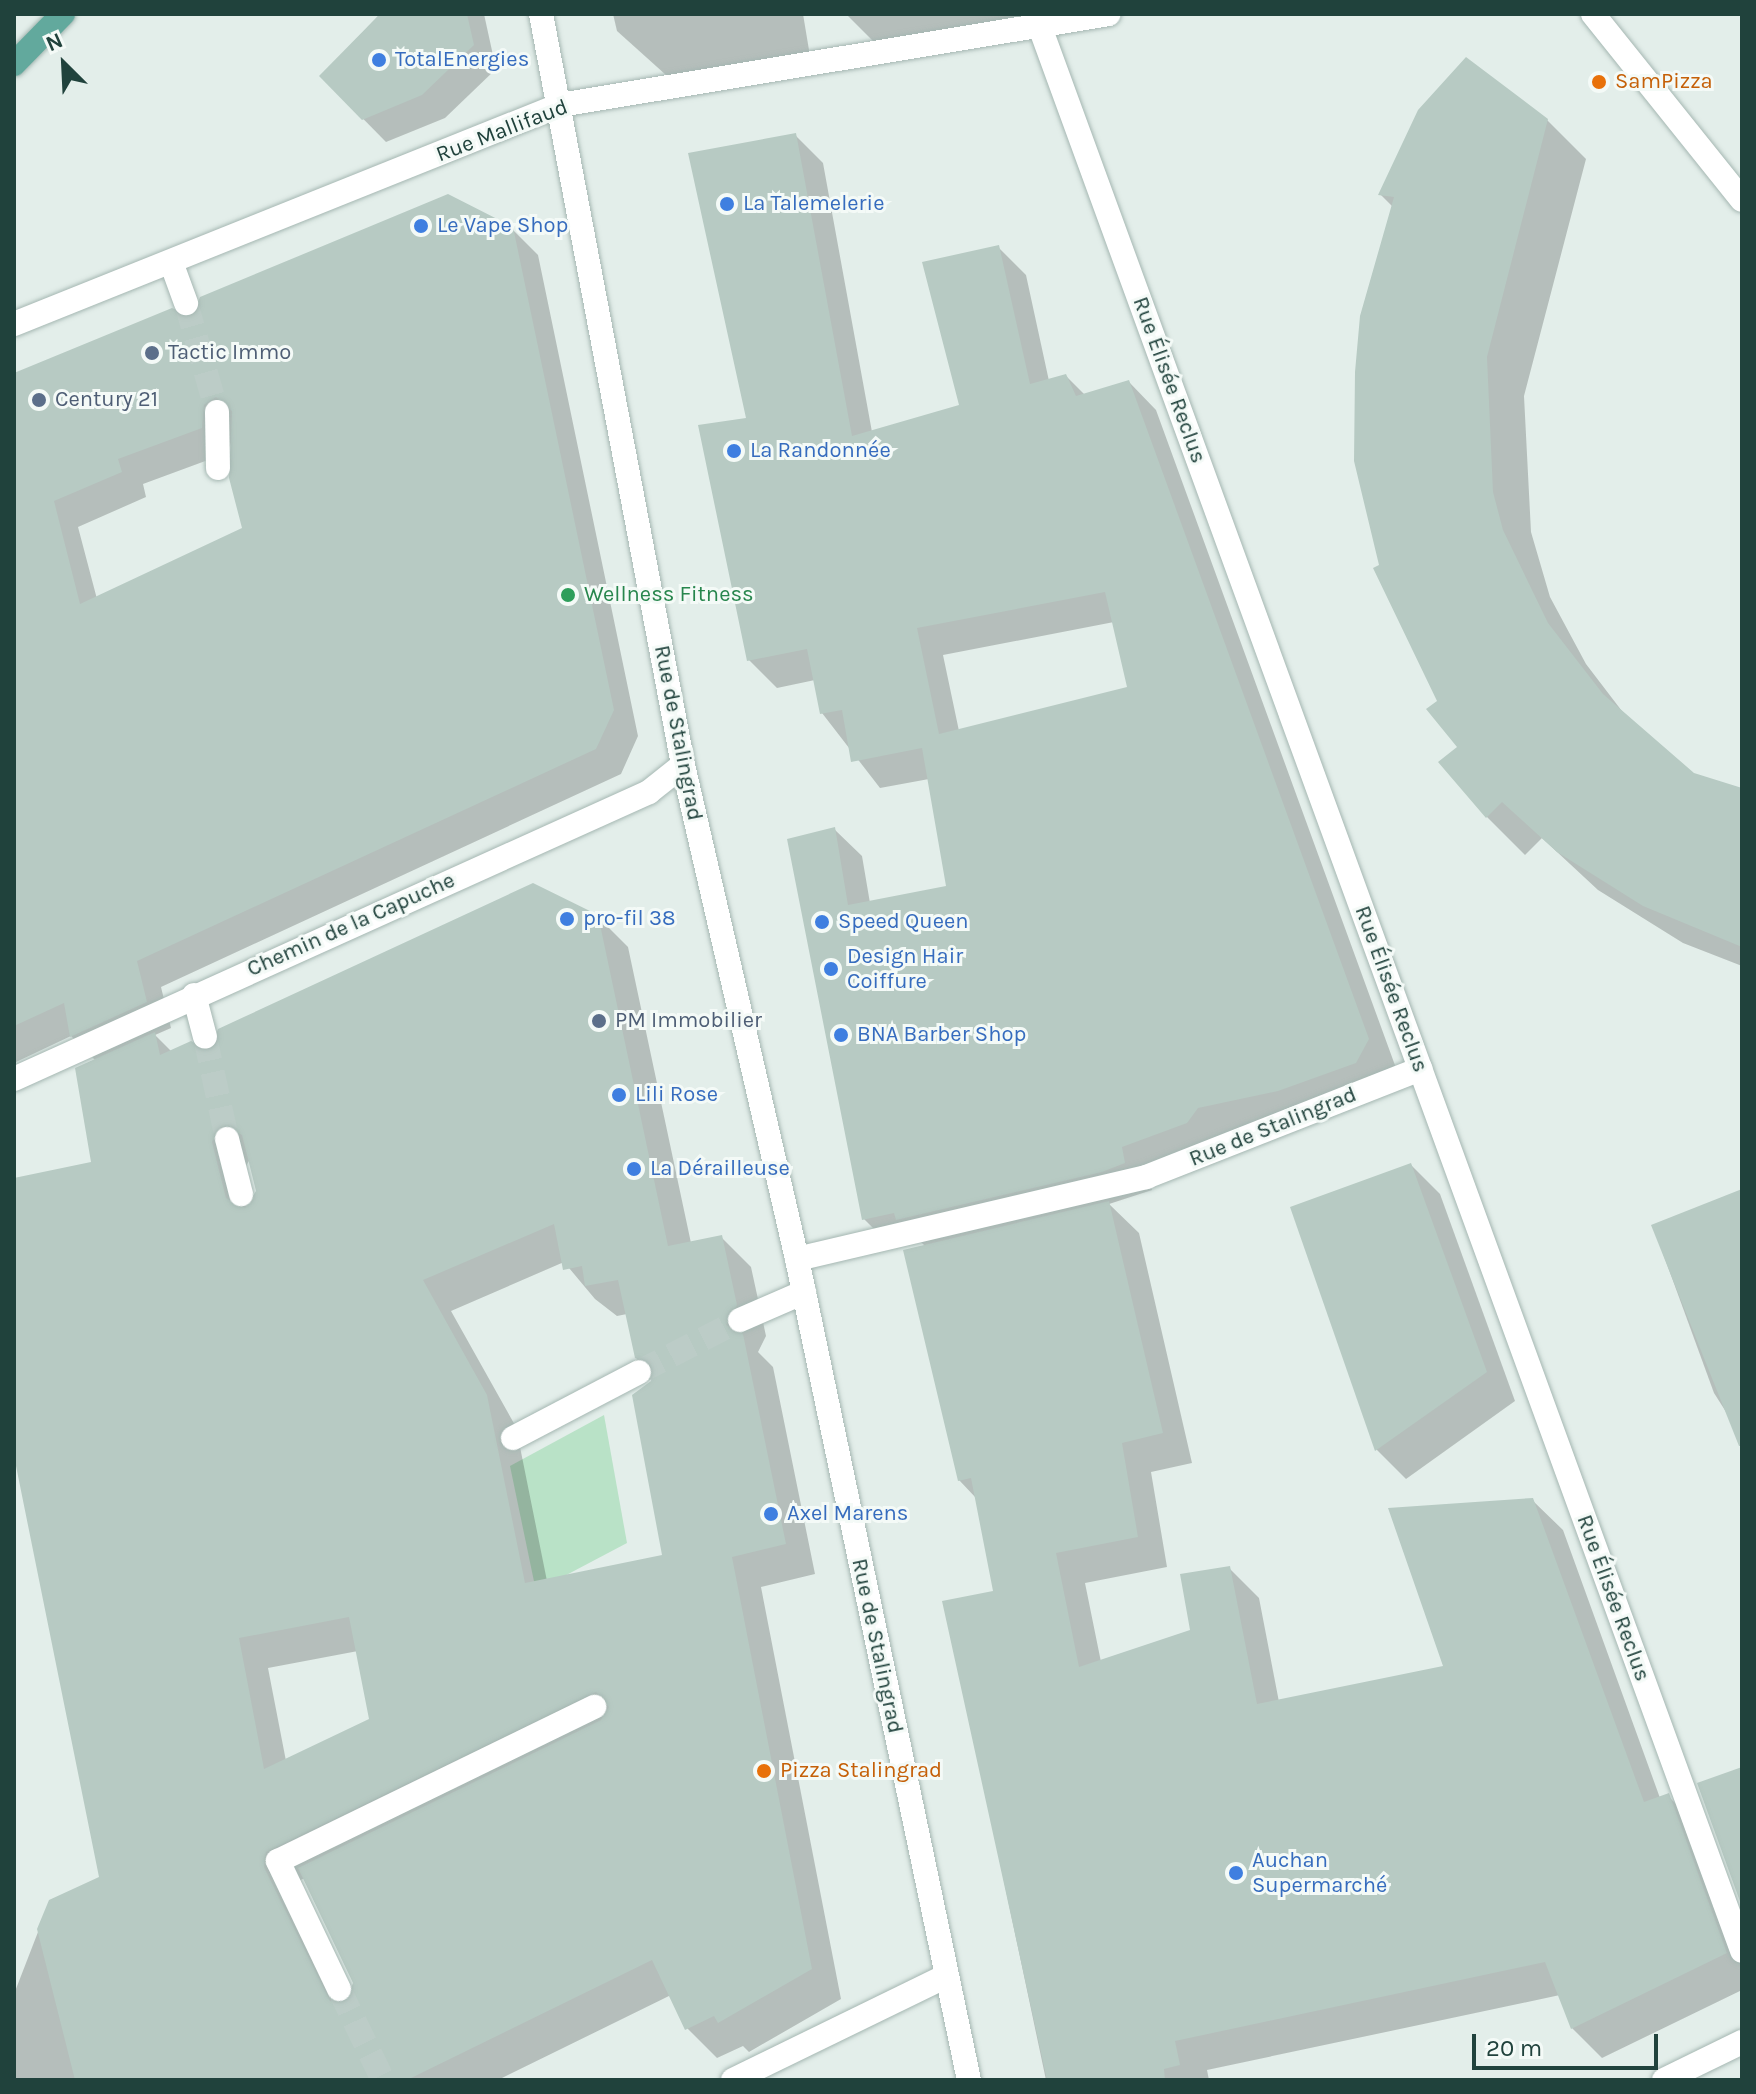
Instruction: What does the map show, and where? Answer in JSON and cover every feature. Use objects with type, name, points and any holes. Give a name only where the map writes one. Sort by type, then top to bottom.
[{"type":"main road","points":[[14,64],[63,14]]},
{"type":"street","name":"Rue de Stalingrad","points":[[541,14],[683,765],[797,1259],[969,2080]]},
{"type":"street","name":"Rue Mallifaud","points":[[14,324],[560,105],[1109,14]]},
{"type":"street","points":[[1593,14],[1742,200]]},
{"type":"street","name":"Rue Élisée Reclus","points":[[1040,27],[1742,1951]]},
{"type":"street","points":[[171,262],[186,303]]},
{"type":"street","points":[[217,412],[218,468]]},
{"type":"street","name":"Chemin de la Capuche","points":[[14,1079],[194,995],[649,792],[683,765]]},
{"type":"street","points":[[194,995],[205,1037]]},
{"type":"street","name":"Rue de Stalingrad","points":[[797,1259],[1146,1177],[1420,1069]]},
{"type":"street","points":[[227,1139],[241,1194]]},
{"type":"street","points":[[740,1320],[804,1292]]},
{"type":"street","points":[[513,1438],[639,1372]]},
{"type":"street","points":[[339,1989],[278,1861],[594,1707]]},
{"type":"street","points":[[733,2080],[946,1976]]},
{"type":"street","points":[[1664,2080],[1742,2042]]},
{"type":"green space","points":[[604,1415],[627,1543],[536,1591],[510,1466]]},
{"type":"building","points":[[380,14],[467,14],[474,45],[422,95],[362,120],[319,76]]},
{"type":"building","points":[[1466,57],[1548,119],[1487,357],[1493,492],[1503,530],[1548,623],[1603,694],[1694,773],[1742,788],[1742,947],[1643,906],[1557,852],[1502,802],[1486,818],[1438,762],[1457,747],[1426,709],[1437,701],[1373,568],[1379,565],[1354,461],[1355,372],[1360,316],[1394,197],[1378,195],[1418,110]]},
{"type":"building","points":[[796,133],[852,436],[959,405],[922,262],[999,245],[1030,384],[1066,374],[1076,396],[1129,380],[1369,1039],[1356,1063],[1278,1091],[1198,1108],[1187,1123],[1122,1147],[1125,1163],[1102,1172],[896,1220],[894,1213],[862,1220],[787,839],[835,827],[848,905],[946,886],[922,748],[851,762],[842,710],[820,714],[807,649],[747,661],[698,425],[746,418],[688,153]],"holes":[[[1105,592],[1127,687],[939,734],[917,628]]]},
{"type":"building","points":[[448,194],[513,227],[614,710],[596,749],[137,961],[147,1002],[70,1037],[64,1003],[14,1026],[14,373],[172,308],[192,317],[200,297]],"holes":[[[216,397],[232,411],[229,478],[242,528],[80,604],[54,501],[122,472],[118,459],[202,428],[204,405]]]},
{"type":"building","points":[[533,883],[598,915],[668,1246],[722,1235],[737,1305],[726,1325],[743,1334],[786,1544],[732,1557],[812,1969],[718,2023],[714,2016],[685,2030],[652,1960],[407,2080],[75,2080],[37,1929],[49,1900],[99,1877],[14,1456],[14,1178],[91,1162],[75,1068],[155,1032],[160,1055],[191,1041],[210,1051],[218,1029]],"holes":[[[223,1125],[242,1135],[256,1191],[245,1208],[226,1198],[212,1142]],[[554,1224],[563,1270],[582,1266],[585,1286],[618,1280],[635,1358],[653,1366],[651,1381],[632,1395],[662,1555],[525,1583],[487,1395],[423,1280]],[[349,1617],[369,1719],[264,1769],[239,1638]],[[596,1692],[609,1707],[601,1720],[298,1868],[353,1983],[346,2002],[330,2001],[264,1867],[266,1852]]]},
{"type":"building","points":[[1411,1163],[1487,1372],[1375,1451],[1290,1207]]},
{"type":"building","points":[[1742,1189],[1742,1446],[1739,1446],[1651,1225]]},
{"type":"building","points":[[1109,1201],[1163,1433],[1122,1443],[1138,1537],[1056,1553],[1079,1667],[1190,1630],[1180,1574],[1230,1566],[1257,1704],[1443,1666],[1388,1508],[1533,1498],[1644,1802],[1669,1793],[1727,1953],[1571,2029],[1545,1962],[1175,2041],[1180,2065],[1164,2069],[1165,2080],[1047,2080],[942,1601],[993,1591],[971,1478],[958,1481],[903,1250]]},
{"type":"building","points":[[1742,1767],[1742,1907],[1697,1783]]},
{"type":"tunnel","points":[[186,303],[217,412]]},
{"type":"tunnel","points":[[205,1037],[227,1139]]},
{"type":"tunnel","points":[[639,1372],[740,1320]]},
{"type":"tunnel","points":[[339,1989],[383,2080]]},
{"type":"place","name":"TotalEnergies","points":[[379,60]]},
{"type":"place","name":"SamPizza","points":[[1599,82]]},
{"type":"place","name":"La Talemelerie","points":[[727,204]]},
{"type":"place","name":"Le Vape Shop","points":[[421,226]]},
{"type":"place","name":"Tactic Immo","points":[[152,353]]},
{"type":"place","name":"Century 21","points":[[39,400]]},
{"type":"place","name":"La Randonnée","points":[[734,451]]},
{"type":"place","name":"Wellness Fitness","points":[[568,595]]},
{"type":"place","name":"pro-fil 38","points":[[567,919]]},
{"type":"place","name":"Speed Queen","points":[[822,922]]},
{"type":"place","name":"Design Hair Coiffure","points":[[831,969]]},
{"type":"place","name":"PM Immobilier","points":[[599,1021]]},
{"type":"place","name":"BNA Barber Shop","points":[[841,1035]]},
{"type":"place","name":"Lili Rose","points":[[619,1095]]},
{"type":"place","name":"La Dérailleuse","points":[[634,1169]]},
{"type":"place","name":"Axel Marens","points":[[771,1514]]},
{"type":"place","name":"Pizza Stalingrad","points":[[764,1771]]},
{"type":"place","name":"Auchan Supermarché","points":[[1236,1873]]}]
